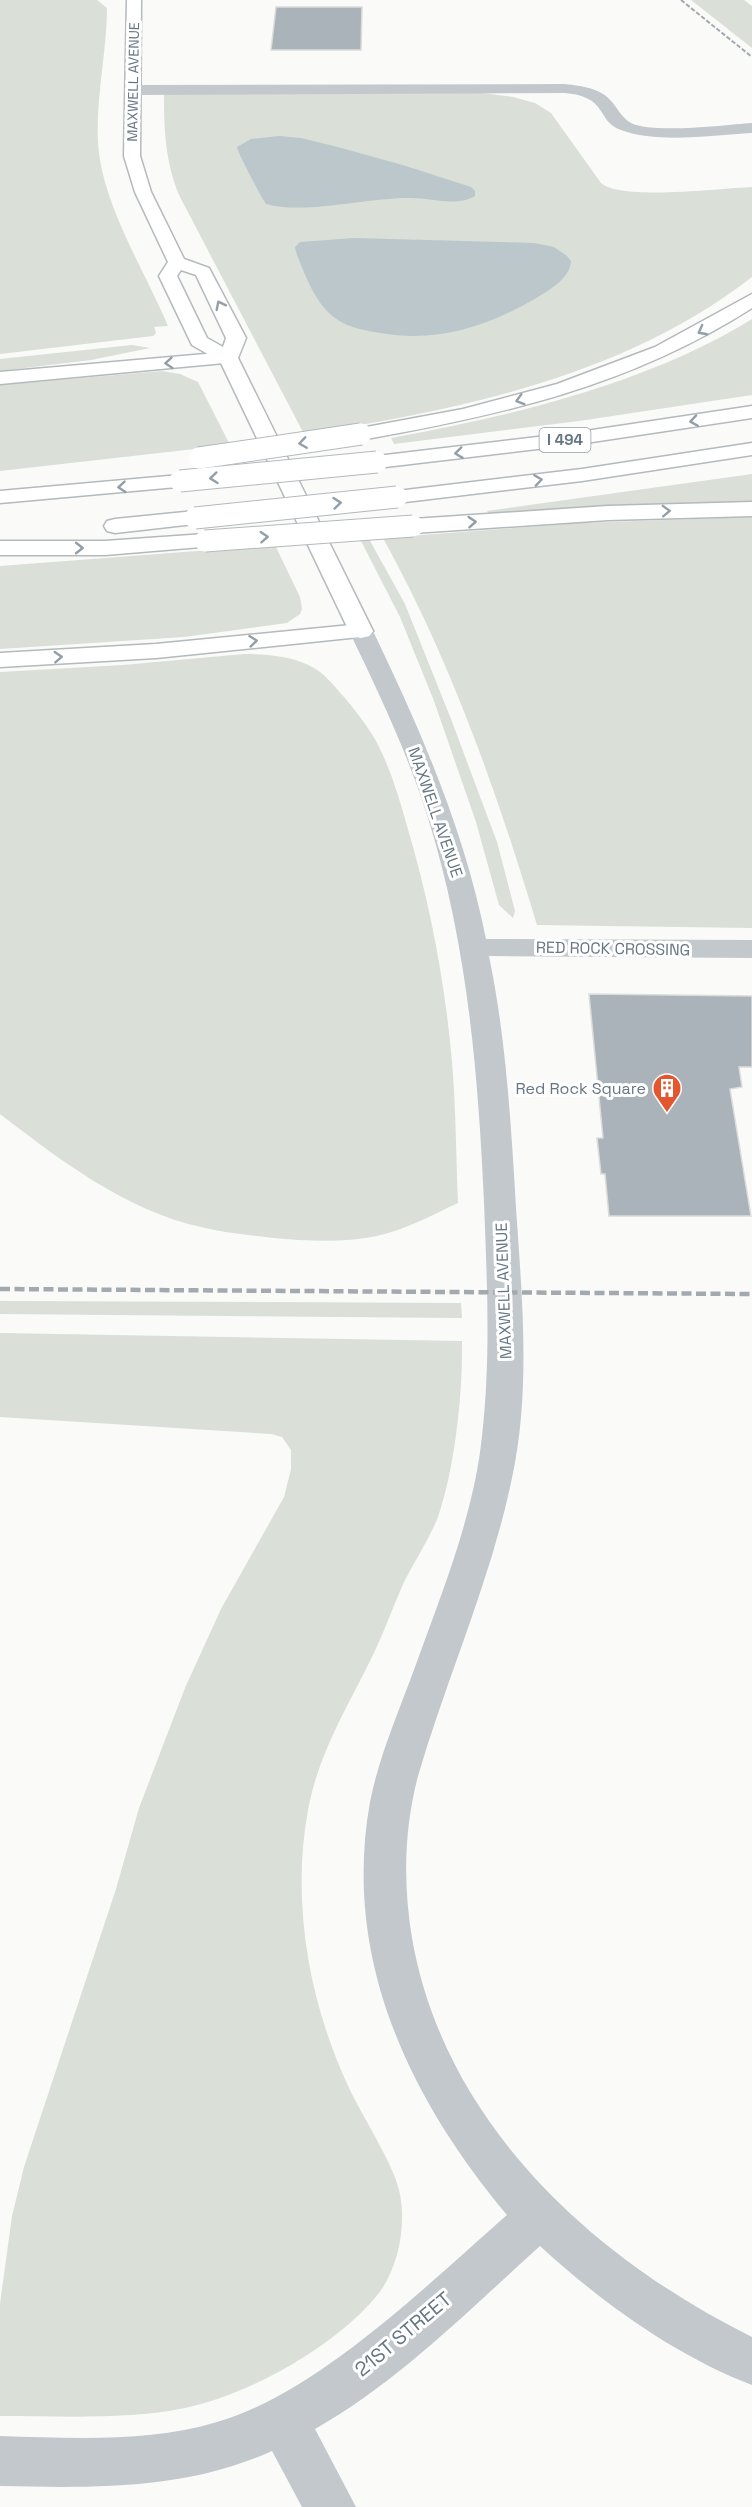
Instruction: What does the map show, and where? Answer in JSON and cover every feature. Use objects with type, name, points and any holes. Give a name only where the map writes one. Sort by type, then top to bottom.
[{"type":"main road","name":"MAXWELL AVENUE","points":[[134,0],[130,134],[134,166],[147,203],[177,262]]},
{"type":"main road","points":[[177,262],[203,272],[236,338],[228,358],[199,341],[168,276],[177,262]]},
{"type":"main road","points":[[0,481],[178,468],[480,410],[603,374],[690,337],[752,300]]},
{"type":"main road","name":"MAXWELL AVENUE","points":[[228,358],[361,631]]},
{"type":"main road","points":[[0,378],[228,358]]},
{"type":"main road","name":"I 494","points":[[0,497],[178,468],[377,462],[579,438],[752,412]]},
{"type":"main road","name":"I 494","points":[[0,538],[397,497],[561,477],[752,449]]},
{"type":"main road","points":[[0,548],[105,548],[608,513],[752,510]]},
{"type":"main road","points":[[0,660],[156,651],[361,631]]},
{"type":"street","points":[[132,90],[553,88],[579,91],[597,97],[618,122],[631,129],[752,128]]},
{"type":"street","name":"MAXWELL AVENUE","points":[[361,631],[401,716],[433,794],[458,873],[474,947],[485,1009],[495,1093],[505,1330],[502,1410],[494,1477],[476,1541],[391,1803],[384,1891],[387,1923],[397,1973],[429,2060],[478,2142],[508,2183],[540,2216]]},
{"type":"street","name":"RED ROCK CROSSING","points":[[474,947],[752,949]]},
{"type":"street","points":[[540,2216],[610,2274],[674,2320],[752,2362]]},
{"type":"street","name":"21ST STREET","points":[[0,2461],[114,2462],[182,2455],[246,2438],[284,2422],[357,2374],[540,2216]]},
{"type":"street","points":[[284,2422],[330,2507]]},
{"type":"shaded area","points":[[0,0],[97,0],[107,8],[98,123],[100,160],[111,202],[168,326],[154,327],[156,333],[153,336],[0,354]]},
{"type":"shaded area","points":[[691,0],[744,0],[752,6],[752,48]]},
{"type":"shaded area","points":[[164,93],[482,93],[513,97],[535,103],[551,113],[601,183],[612,188],[650,192],[752,187],[752,277],[703,311],[650,340],[596,364],[539,384],[422,413],[304,434],[179,195],[166,145]]},
{"type":"shaded area","points":[[279,136],[301,138],[406,166],[471,187],[475,191],[475,196],[460,201],[394,198],[299,208],[266,204],[237,147],[251,139]]},
{"type":"shaded area","points":[[353,238],[534,243],[554,247],[571,261],[564,278],[554,287],[501,316],[463,330],[423,336],[402,336],[353,327],[330,314],[318,299],[300,264],[295,247],[300,242]]},
{"type":"shaded area","points":[[752,319],[752,395],[579,421],[394,444],[391,438],[483,419],[577,395],[668,362]]},
{"type":"shaded area","points":[[132,345],[150,348],[91,360],[0,371],[0,359]]},
{"type":"shaded area","points":[[162,371],[180,374],[198,382],[230,445],[0,471],[0,385]]},
{"type":"shaded area","points":[[752,474],[752,502],[652,504],[489,514],[487,511]]},
{"type":"shaded area","points":[[752,517],[752,928],[537,925],[488,776],[451,679],[430,631],[383,538],[578,523]]},
{"type":"shaded area","points":[[360,539],[369,539],[405,604],[497,842],[515,911],[513,918],[499,905],[476,822],[434,701],[400,617]]},
{"type":"shaded area","points":[[275,545],[300,597],[302,609],[300,614],[287,623],[184,637],[0,649],[0,566]]},
{"type":"shaded area","points":[[244,654],[280,656],[314,668],[334,685],[365,723],[381,751],[394,782],[430,913],[441,972],[452,1062],[458,1203],[408,1226],[377,1236],[312,1241],[286,1239],[219,1231],[173,1219],[146,1209],[94,1181],[46,1149],[0,1114],[0,672],[123,665]]},
{"type":"shaded area","points":[[0,1301],[461,1303],[462,1318],[0,1314]]},
{"type":"shaded area","points":[[0,1333],[462,1341],[457,1430],[449,1476],[438,1517],[405,1580],[376,1649],[326,1750],[313,1789],[303,1845],[303,1916],[314,1987],[335,2055],[349,2088],[390,2166],[399,2190],[402,2216],[400,2244],[392,2270],[379,2293],[362,2312],[316,2349],[264,2380],[237,2392],[185,2408],[162,2412],[93,2416],[0,2416],[0,2304],[12,2216],[24,2167],[116,1889],[139,1808],[185,1688],[221,1609],[284,1497],[291,1469],[291,1450],[282,1437],[271,1434],[0,1417]]},
{"type":"building","points":[[276,7],[362,7],[361,50],[271,50]]},
{"type":"building","name":"Red Rock Square","points":[[589,994],[752,996],[752,1067],[739,1067],[742,1087],[730,1089],[751,1216],[609,1216],[605,1174],[601,1174],[597,1138],[603,1138]]},
{"type":"railway","points":[[681,0],[752,57]]},
{"type":"railway","points":[[0,1289],[752,1294]]},
{"type":"place","name":"Red Rock Square","points":[[667,1114]]}]
